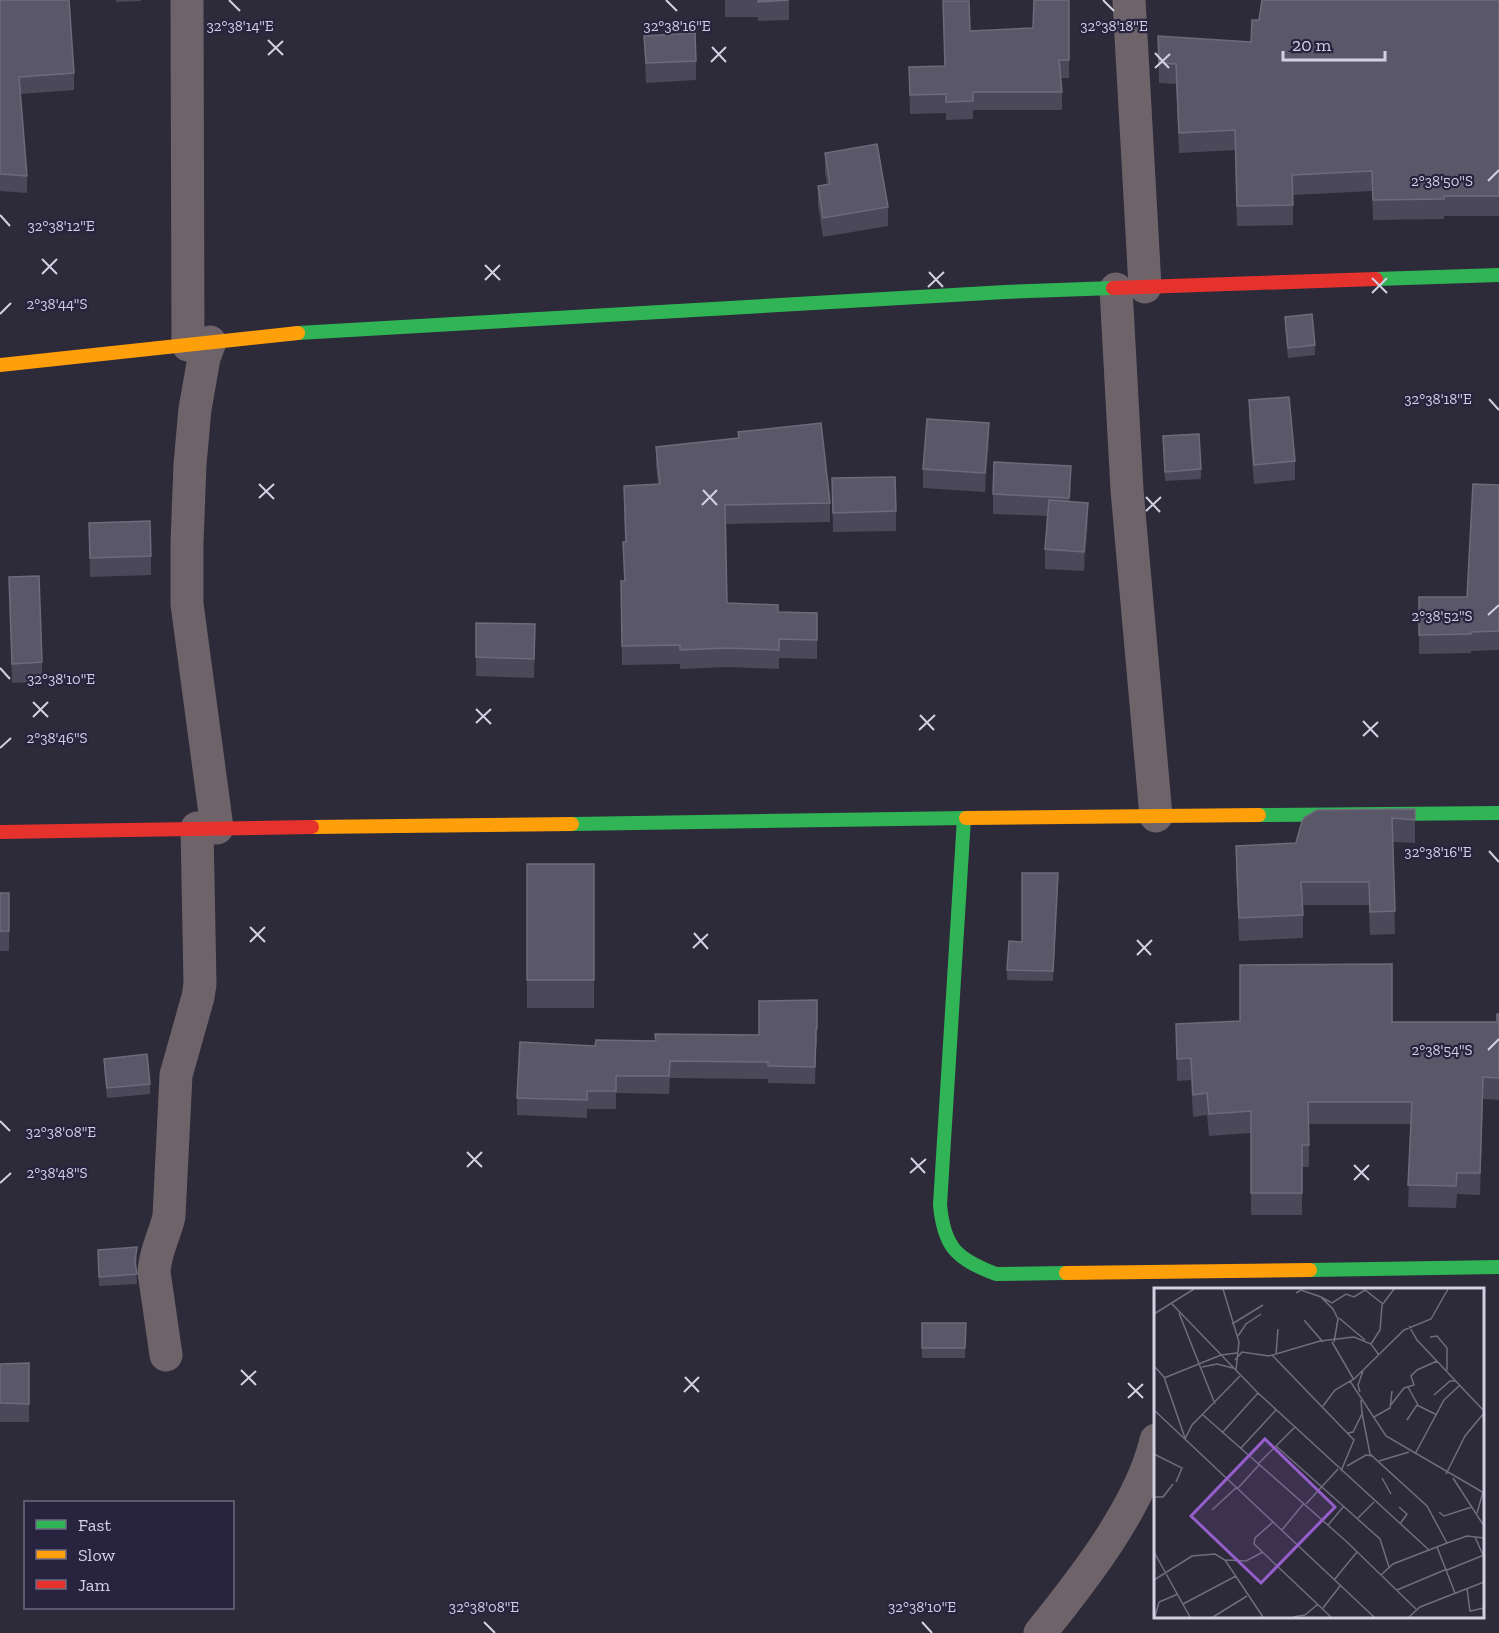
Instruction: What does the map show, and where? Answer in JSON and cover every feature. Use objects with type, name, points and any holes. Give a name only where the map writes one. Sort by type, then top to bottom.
[{"type":"street","points":[[166,1355],[154,1272],[157,1249],[169,1216],[176,1075],[200,984],[207,828],[187,604],[190,464],[195,409],[204,358],[199,344],[186,0]]},
{"type":"street","points":[[1129,0],[1131,288],[1127,490],[1156,816]]},
{"type":"street","points":[[0,365],[296,333],[1005,292],[1499,275]]},
{"type":"street","points":[[0,832],[1499,813]]},
{"type":"street","points":[[964,818],[940,1205],[942,1229],[952,1249],[970,1265],[996,1274],[1191,1280],[1499,1267]]},
{"type":"street","points":[[1045,1631],[1099,1556],[1133,1500],[1154,1446]]},
{"type":"building","points":[[0,0],[69,0],[74,73],[19,77],[27,176],[0,174]]},
{"type":"building","points":[[758,0],[789,0],[758,2]]},
{"type":"building","points":[[1034,0],[1069,0],[1069,60],[1059,60],[1062,92],[973,92],[973,101],[946,102],[946,94],[910,95],[909,67],[945,66],[943,1],[969,1],[970,31],[1033,28]]},
{"type":"building","points":[[1262,0],[1499,0],[1499,196],[1373,200],[1372,171],[1292,175],[1293,205],[1237,206],[1235,130],[1179,133],[1176,64],[1159,63],[1158,36],[1251,42],[1252,20],[1259,20]]},
{"type":"building","points":[[695,33],[696,61],[646,63],[644,36]]},
{"type":"building","points":[[877,144],[888,207],[823,218],[818,186],[830,184],[825,153]]},
{"type":"building","points":[[1312,314],[1315,345],[1288,348],[1285,317]]},
{"type":"building","points":[[1289,397],[1295,461],[1254,465],[1249,400]]},
{"type":"building","points":[[927,419],[989,423],[985,473],[923,469]]},
{"type":"building","points":[[821,423],[830,503],[725,505],[727,603],[778,605],[778,612],[817,613],[817,640],[779,639],[779,650],[728,648],[680,650],[680,645],[622,646],[621,581],[625,581],[623,542],[626,542],[624,486],[660,484],[656,447],[739,438],[738,432]]},
{"type":"building","points":[[1199,434],[1201,469],[1165,472],[1163,436]]},
{"type":"building","points":[[994,462],[1071,466],[1069,498],[993,494]]},
{"type":"building","points":[[895,477],[896,511],[833,513],[832,478]]},
{"type":"building","points":[[1473,484],[1499,485],[1499,631],[1419,635],[1419,597],[1467,597]]},
{"type":"building","points":[[1049,500],[1088,503],[1084,552],[1045,549]]},
{"type":"building","points":[[150,521],[151,556],[90,558],[89,523]]},
{"type":"building","points":[[39,576],[42,662],[12,664],[9,577]]},
{"type":"building","points":[[476,623],[535,624],[534,659],[476,657]]},
{"type":"building","points":[[1415,809],[1415,820],[1392,818],[1395,911],[1370,912],[1369,882],[1301,882],[1303,915],[1239,918],[1236,846],[1296,843],[1302,821],[1317,810]]},
{"type":"building","points":[[527,864],[594,864],[594,980],[527,980]]},
{"type":"building","points":[[1022,873],[1058,873],[1053,971],[1007,970],[1009,941],[1022,942]]},
{"type":"building","points":[[0,893],[9,893],[9,931],[0,931]]},
{"type":"building","points":[[1392,964],[1392,1022],[1497,1022],[1497,1014],[1499,1014],[1499,1078],[1483,1077],[1480,1173],[1457,1173],[1456,1186],[1408,1185],[1412,1102],[1308,1102],[1309,1145],[1302,1145],[1302,1193],[1251,1193],[1251,1111],[1209,1114],[1207,1093],[1193,1095],[1191,1058],[1177,1059],[1176,1024],[1240,1021],[1240,965]]},
{"type":"building","points":[[817,1000],[815,1067],[768,1066],[768,1062],[670,1061],[669,1076],[616,1076],[616,1091],[587,1091],[587,1100],[517,1098],[520,1042],[595,1046],[596,1040],[656,1041],[655,1034],[759,1035],[759,1001]]},
{"type":"building","points":[[147,1054],[150,1084],[107,1088],[104,1059]]},
{"type":"building","points":[[137,1247],[135,1261],[137,1274],[99,1277],[98,1250]]},
{"type":"building","points":[[922,1323],[966,1323],[965,1348],[922,1348]]},
{"type":"building","points":[[29,1363],[29,1404],[0,1403],[0,1364]]},
{"type":"traffic: fast","points":[[1376,279],[1499,275]]},
{"type":"traffic: fast","points":[[298,333],[1005,292],[1113,288]]},
{"type":"traffic: fast","points":[[1259,815],[1499,813]]},
{"type":"traffic: fast","points":[[964,818],[940,1205],[942,1220],[949,1242],[955,1250],[971,1263],[996,1274],[1066,1273]]},
{"type":"traffic: fast","points":[[572,824],[966,818]]},
{"type":"traffic: fast","points":[[1310,1270],[1499,1267]]},
{"type":"traffic: slow","points":[[0,365],[298,333]]},
{"type":"traffic: slow","points":[[966,818],[1259,815]]},
{"type":"traffic: slow","points":[[312,827],[572,824]]},
{"type":"traffic: slow","points":[[1066,1273],[1310,1270]]},
{"type":"traffic: jam","points":[[1113,288],[1376,279]]},
{"type":"traffic: jam","points":[[0,832],[312,827]]}]
